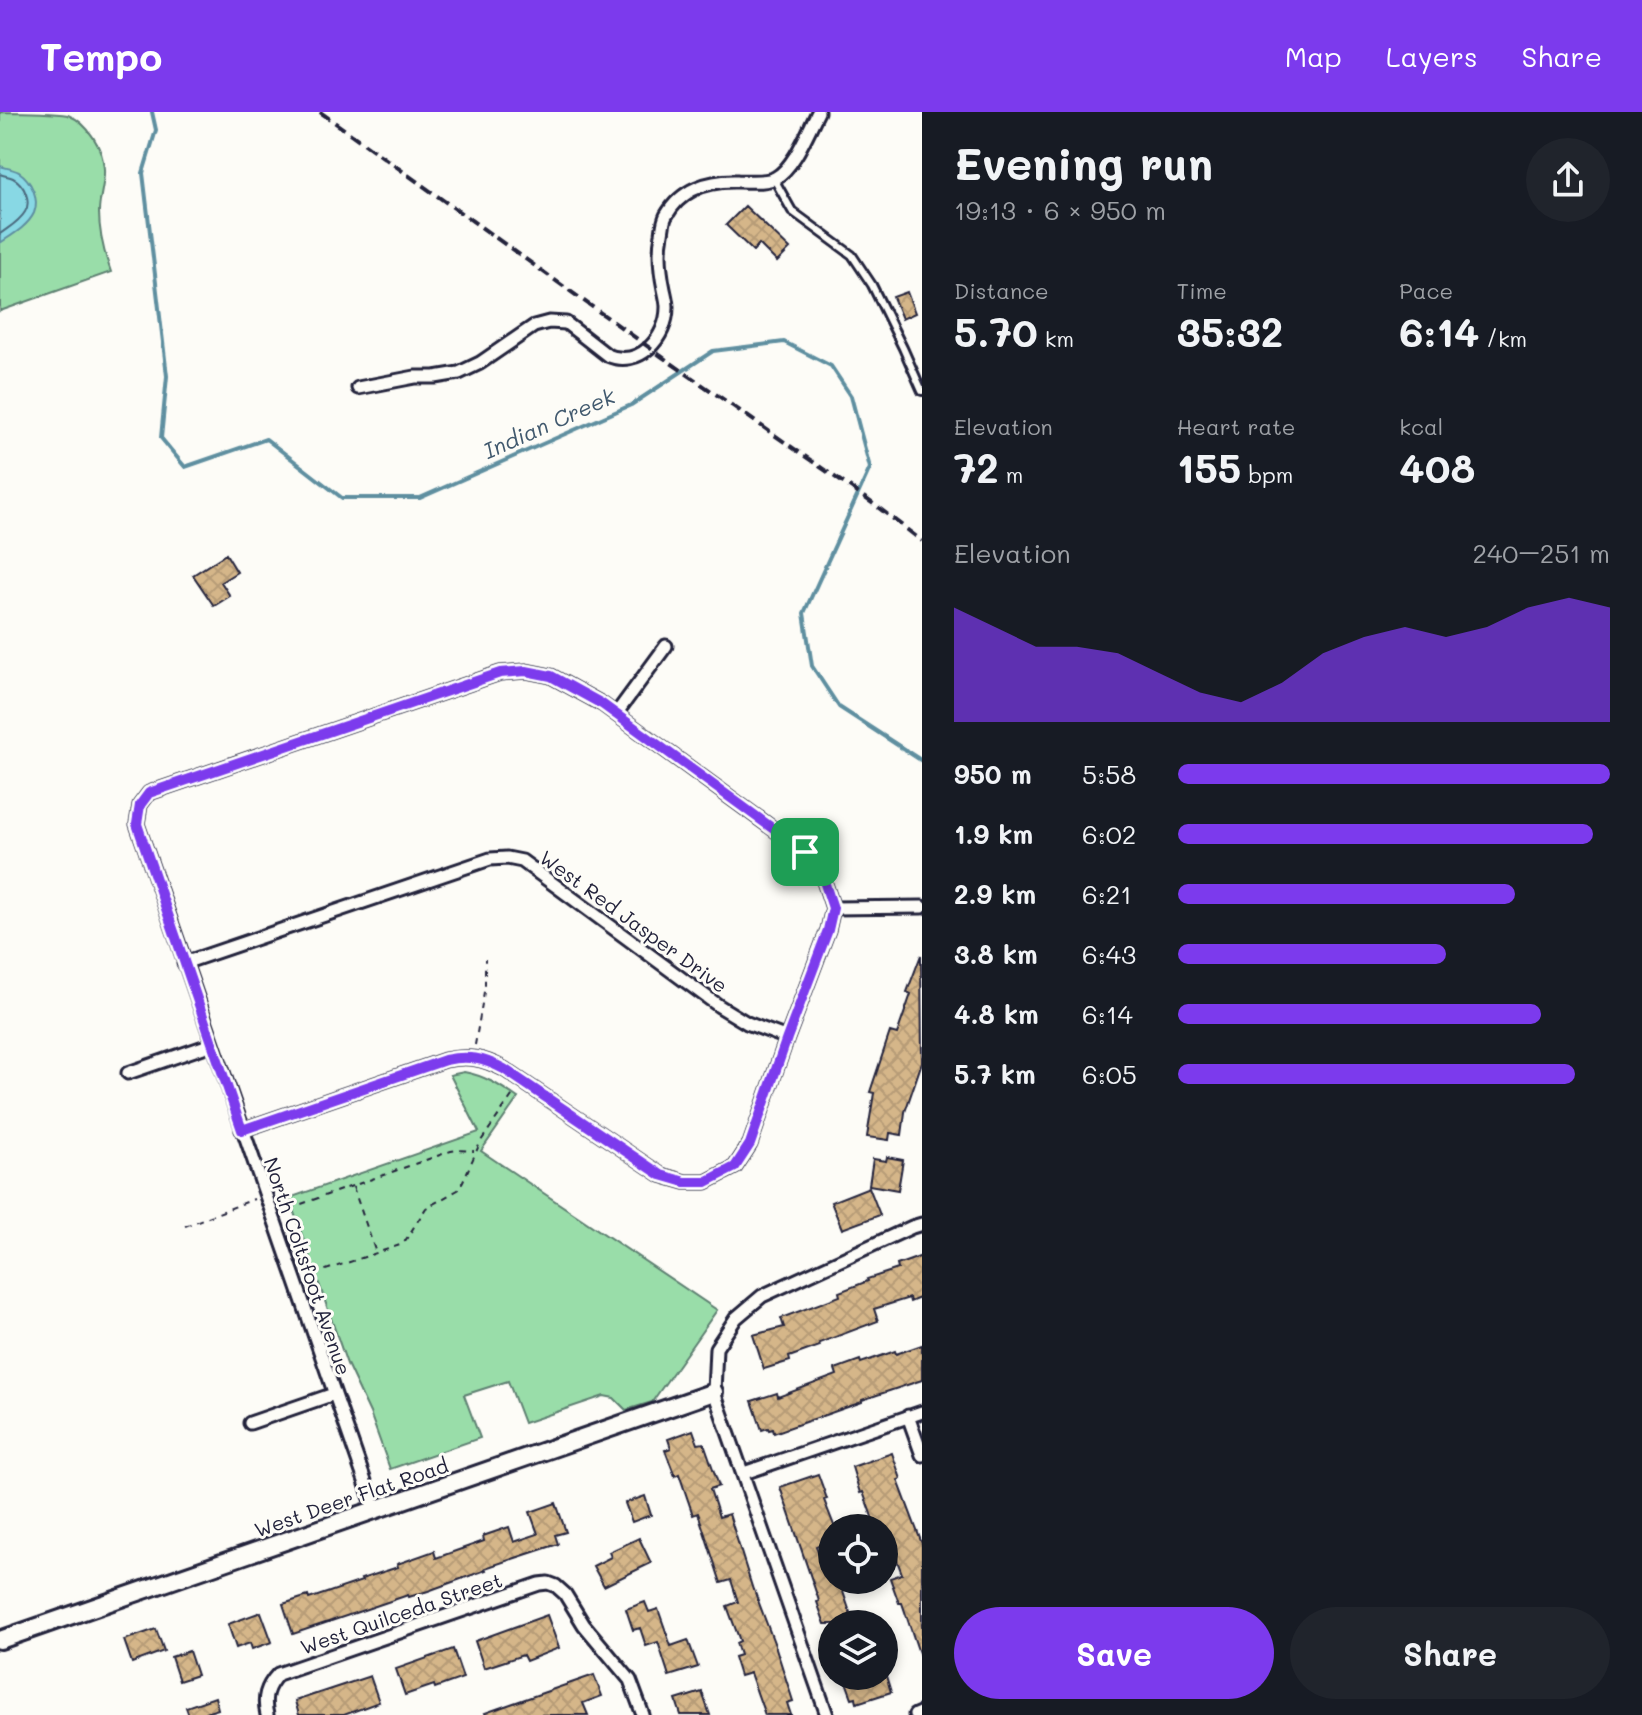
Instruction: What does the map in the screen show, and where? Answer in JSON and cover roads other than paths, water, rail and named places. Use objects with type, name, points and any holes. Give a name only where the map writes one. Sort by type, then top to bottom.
[{"type":"street","points":[[358,388],[415,377],[459,373],[480,363],[534,326],[549,322],[566,323],[615,358],[642,355],[662,332],[667,308],[659,248],[664,219],[678,199],[700,185],[728,180],[754,182],[774,179],[790,165],[818,112]]},
{"type":"street","points":[[242,1130],[445,1060],[473,1057],[504,1069],[661,1175],[685,1182],[706,1182],[735,1167],[750,1144],[828,930],[833,908],[822,875],[805,852],[616,714],[666,646]]},
{"type":"street","name":"North Coltsfoot Avenue","points":[[375,1510],[137,824],[140,805],[149,793],[500,673],[526,671],[551,676],[616,714]]},
{"type":"street","name":"West Red Jasper Drive","points":[[184,963],[490,859],[507,858],[522,861],[719,1006],[747,1023],[787,1038]]},
{"type":"street","points":[[833,908],[922,907]]},
{"type":"street","points":[[128,1073],[212,1044]]},
{"type":"street","points":[[827,1715],[714,1392],[716,1348],[736,1318],[762,1296],[922,1224]]},
{"type":"street","name":"West Deer Flat Road","points":[[0,1640],[714,1392]]},
{"type":"street","points":[[250,1423],[334,1394]]},
{"type":"street","points":[[744,1473],[922,1412]]},
{"type":"street","points":[[908,1416],[922,1455]]},
{"type":"street","name":"West Quilceda Street","points":[[267,1715],[264,1702],[266,1691],[278,1674],[548,1583],[565,1594],[584,1625],[630,1680],[643,1715]]},
{"type":"street","points":[[915,1715],[922,1712]]},
{"type":"lane","points":[[774,179],[792,211],[852,255],[878,298],[922,391]]},
{"type":"water","points":[[0,166],[23,175],[33,190],[36,208],[28,222],[0,243]]},
{"type":"waterway","name":"Indian Creek","points":[[152,112],[156,130],[143,173],[167,376],[161,438],[185,467],[266,439],[342,498],[420,498],[631,405],[713,351],[784,342],[831,366],[851,396],[870,468],[804,613],[812,666],[839,707],[922,761]]},
{"type":"railway","points":[[320,112],[922,541]]}]
